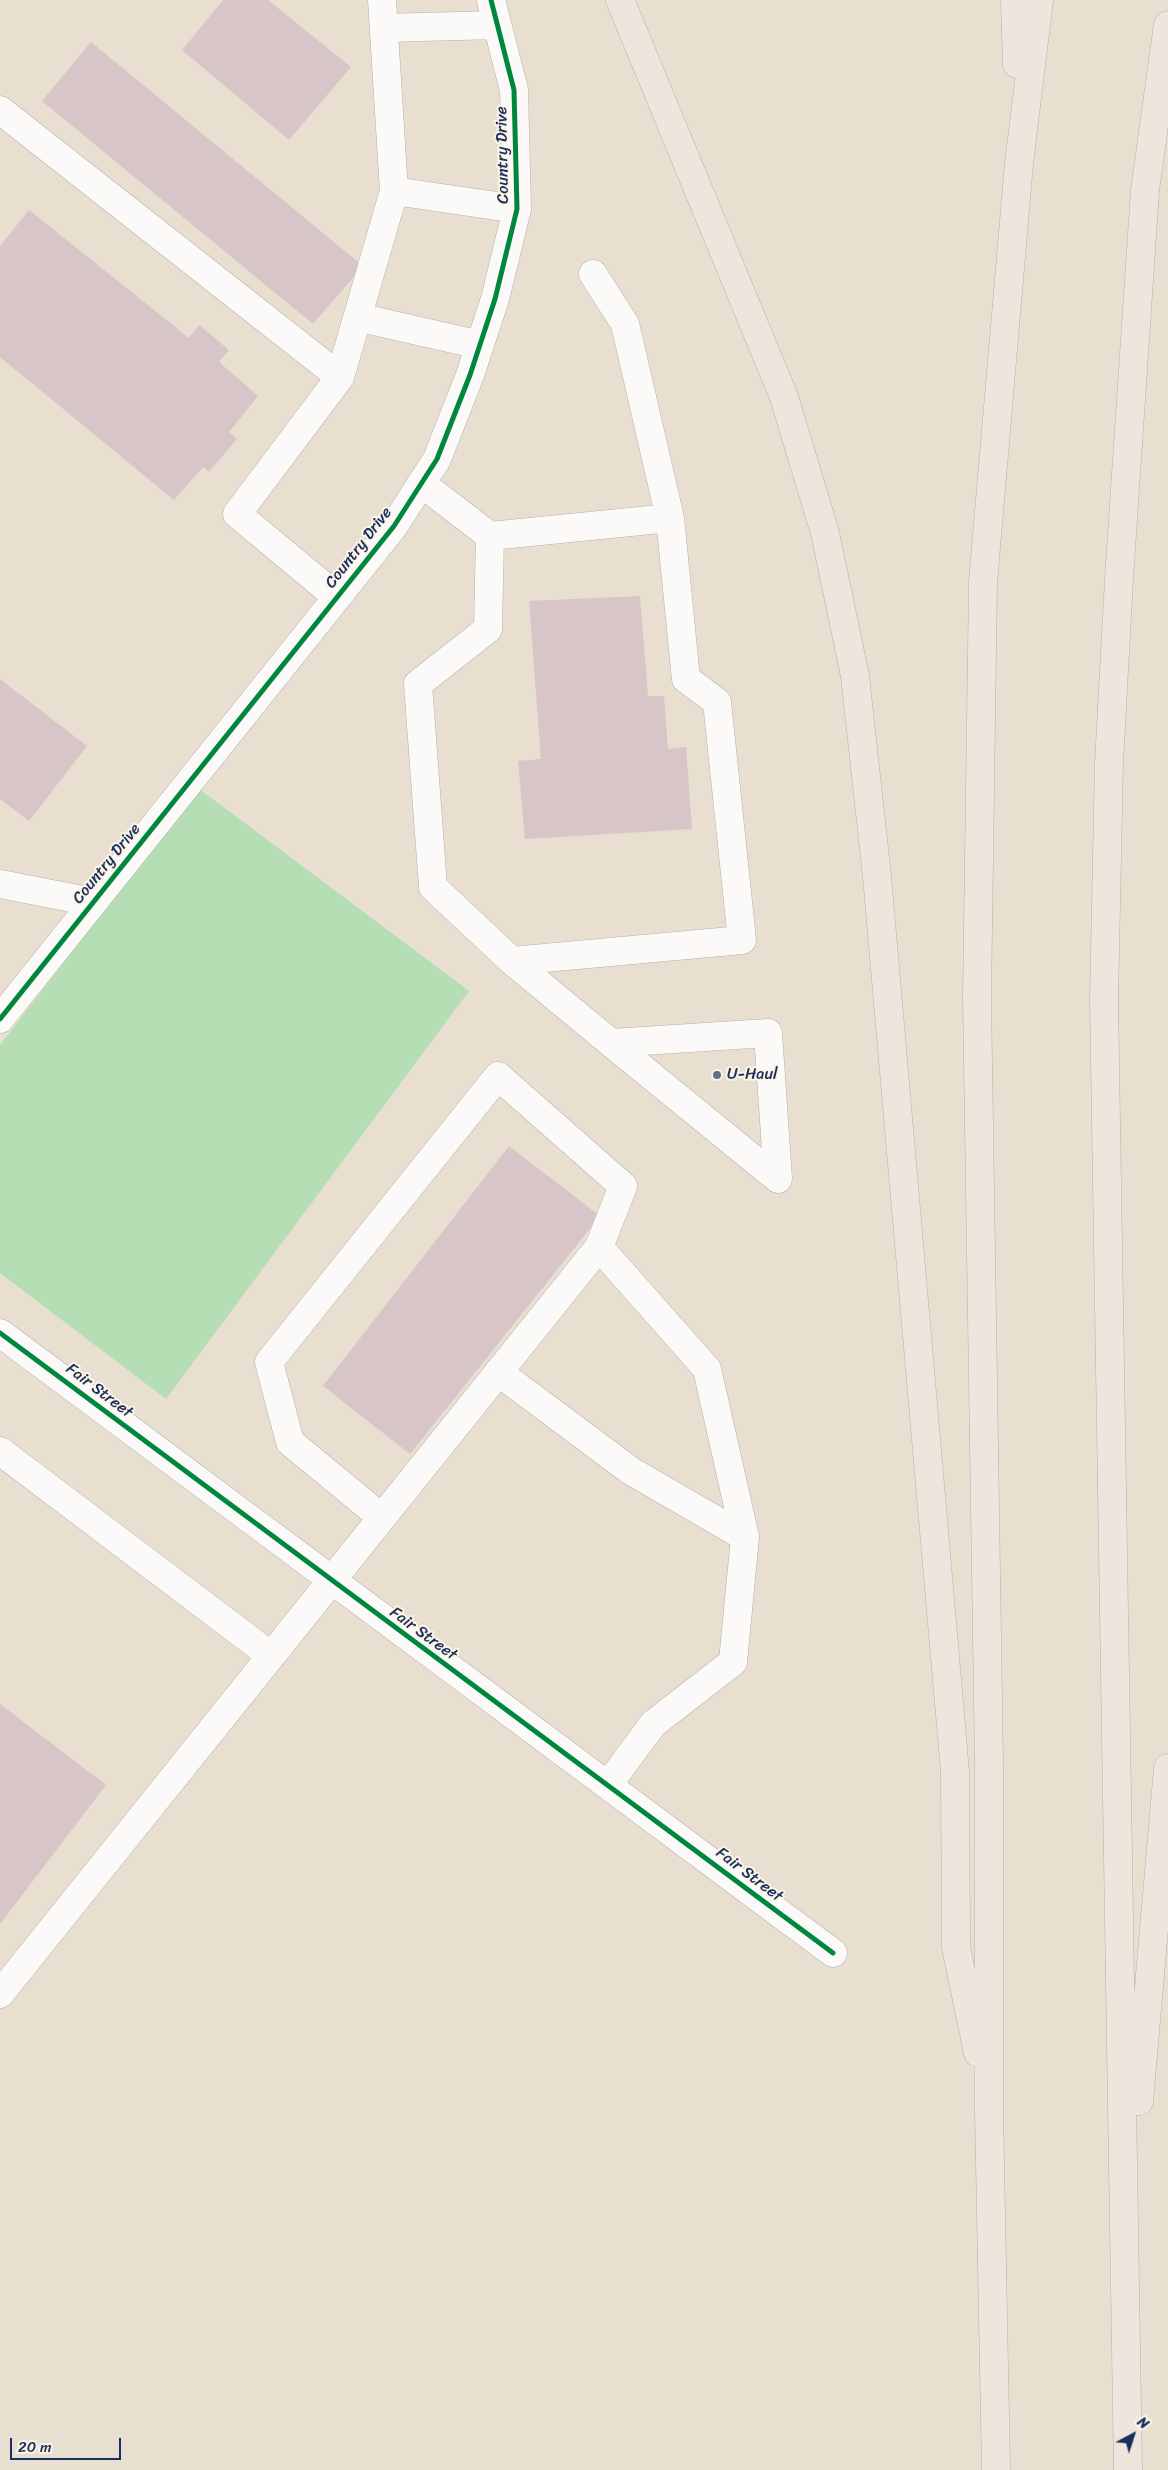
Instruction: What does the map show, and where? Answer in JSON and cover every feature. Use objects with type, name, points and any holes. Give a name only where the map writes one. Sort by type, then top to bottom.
[{"type":"highway","points":[[620,0],[784,397],[825,533],[855,676],[877,876],[954,1772],[956,1947],[989,2111]]},
{"type":"highway","points":[[1016,0],[1019,163]]},
{"type":"highway","points":[[996,2470],[989,2111],[989,1764],[977,988],[983,582],[1019,163],[1039,0]]},
{"type":"highway","points":[[1128,2470],[1126,2250],[1104,999],[1109,763],[1120,569],[1146,190],[1168,25]]},
{"type":"highway","points":[[1126,2250],[1168,1768]]},
{"type":"street","points":[[338,597],[237,514],[340,377],[394,190],[382,0]]},
{"type":"street","points":[[384,28],[494,12]]},
{"type":"street","name":"Country Drive","points":[[0,1019],[394,526],[437,458],[470,375],[495,299],[517,209],[514,90],[494,12]]},
{"type":"street","points":[[0,110],[340,377]]},
{"type":"street","points":[[394,190],[517,209]]},
{"type":"street","points":[[512,961],[742,940],[717,702],[686,679],[670,518],[625,324],[592,274]]},
{"type":"street","points":[[357,318],[480,345]]},
{"type":"street","points":[[421,483],[490,536],[670,518]]},
{"type":"street","points":[[490,536],[488,629],[418,684],[432,887],[512,961],[611,1043],[778,1179],[768,1033],[611,1043]]},
{"type":"street","points":[[0,884],[93,902]]},
{"type":"street","points":[[0,1994],[330,1580],[381,1517],[599,1247],[623,1186],[498,1076],[269,1362],[290,1442],[381,1517]]},
{"type":"street","points":[[599,1247],[707,1369],[745,1537],[733,1662],[653,1724],[608,1785]]},
{"type":"street","name":"Fair Street","points":[[0,1332],[330,1580],[833,1953]]},
{"type":"street","points":[[498,1372],[631,1471],[745,1537]]},
{"type":"street","points":[[0,1451],[270,1655]]},
{"type":"green space","points":[[198,788],[469,991],[166,1399],[0,1273],[0,1045]]},
{"type":"building","points":[[223,0],[268,0],[351,67],[289,140],[182,50]]},
{"type":"building","points":[[91,42],[363,266],[313,324],[42,101]]},
{"type":"building","points":[[29,210],[189,338],[199,325],[229,350],[219,362],[258,396],[229,432],[237,439],[209,472],[203,467],[174,500],[0,357],[0,246]]},
{"type":"building","points":[[640,596],[648,696],[664,696],[668,749],[686,747],[692,829],[525,839],[518,761],[541,759],[529,601]]},
{"type":"building","points":[[0,679],[87,746],[29,821],[0,799]]},
{"type":"building","points":[[509,1146],[600,1216],[410,1454],[323,1386]]},
{"type":"building","points":[[0,1704],[106,1785],[0,1924]]},
{"type":"cycle path","points":[[0,1019],[394,526],[437,459],[470,375],[495,299],[517,209],[514,90],[491,0]]},
{"type":"cycle path","points":[[0,1333],[833,1953]]},
{"type":"place","name":"U-Haul","points":[[717,1075]]}]
